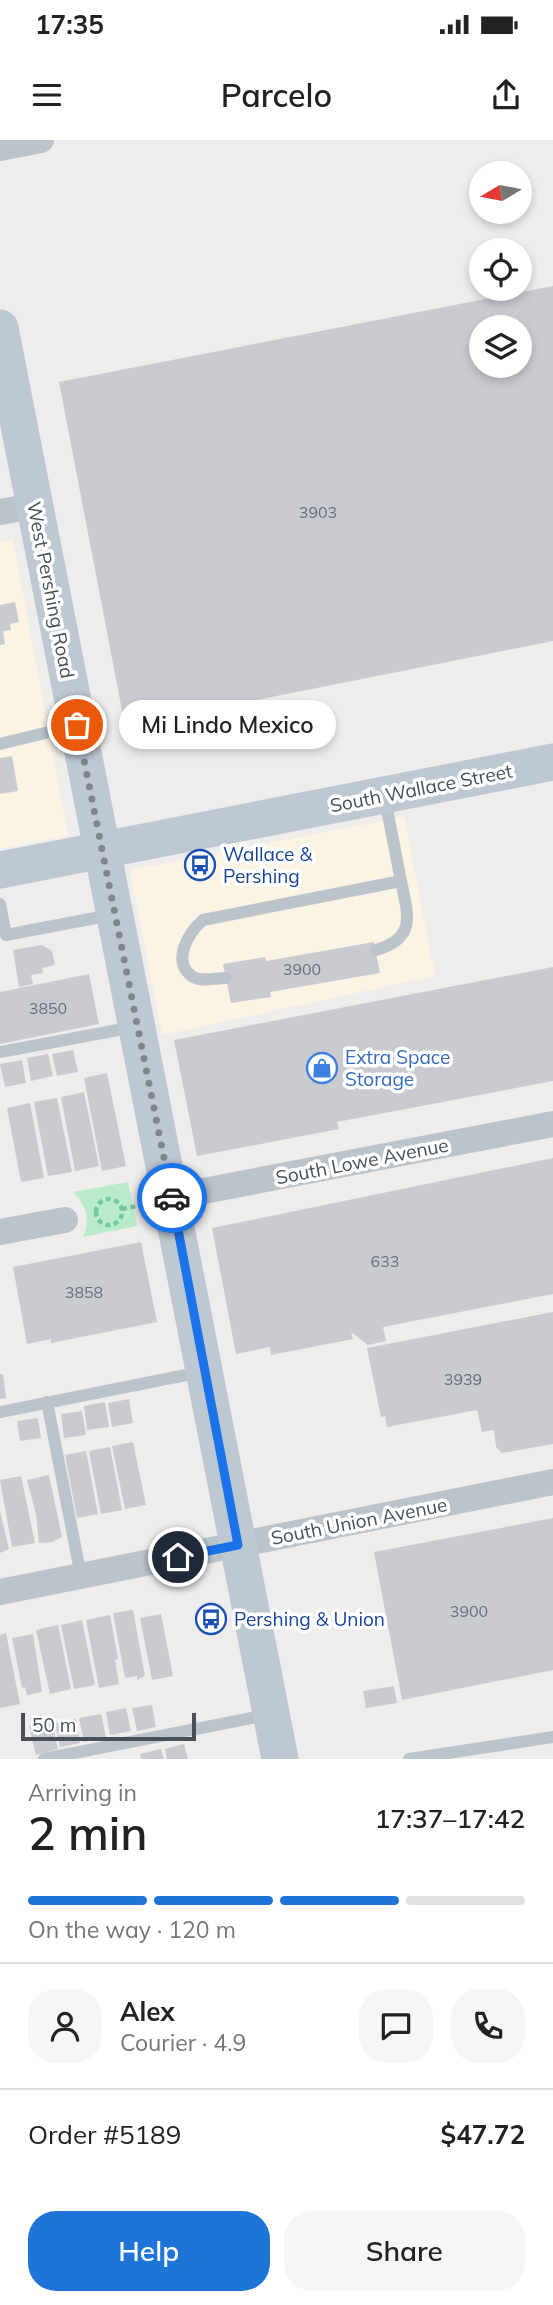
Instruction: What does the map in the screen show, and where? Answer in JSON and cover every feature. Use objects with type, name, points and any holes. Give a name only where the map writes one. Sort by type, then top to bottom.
[{"type":"main road","name":"West Pershing Road","points":[[0,328],[17,509],[77,725],[281,1759]]},
{"type":"main road","name":"South Wallace Street","points":[[0,870],[553,762]]},
{"type":"street","points":[[0,148],[41,140]]},
{"type":"street","name":"South Lowe Avenue","points":[[172,1198],[553,1124]]},
{"type":"street","points":[[0,1232],[65,1220]]},
{"type":"street","name":"South Union Avenue","points":[[0,1592],[553,1482]]},
{"type":"lane","points":[[0,744],[77,725]]},
{"type":"lane","points":[[376,950],[392,945],[401,938],[406,928],[407,912],[385,795]]},
{"type":"lane","points":[[226,978],[202,980],[192,976],[186,967],[183,947],[188,935],[203,920],[401,881]]},
{"type":"lane","points":[[0,904],[6,935],[114,914]]},
{"type":"lane","points":[[0,1052],[137,1026]]},
{"type":"lane","points":[[0,1412],[205,1371]]},
{"type":"lane","points":[[47,1402],[81,1576]]},
{"type":"lane","points":[[44,1759],[271,1714]]},
{"type":"lane","points":[[409,1759],[553,1737]]},
{"type":"path","points":[[104,1199],[117,1201],[122,1209],[121,1217],[115,1224],[103,1224],[97,1218],[97,1205],[104,1199]]},
{"type":"path","points":[[122,1209],[136,1206]]},
{"type":"shaded area","points":[[13,540],[68,836],[0,849],[0,542]]},
{"type":"shaded area","points":[[404,817],[435,976],[162,1035],[130,870]]},
{"type":"green space","points":[[128,1182],[137,1226],[83,1237],[87,1225],[86,1213],[73,1192]]},
{"type":"building","points":[[553,286],[553,641],[125,726],[59,382],[476,301],[532,301],[532,290]]},
{"type":"building","points":[[15,602],[19,622],[10,624],[11,630],[3,631],[5,644],[0,645],[0,605]]},
{"type":"building","points":[[12,756],[18,791],[0,794],[0,758]]},
{"type":"building","points":[[374,942],[380,973],[270,992],[271,997],[231,1003],[223,964],[265,957],[266,961]]},
{"type":"building","points":[[42,945],[52,951],[55,965],[42,968],[43,973],[31,975],[33,984],[19,987],[13,950]]},
{"type":"building","name":"Extra Space Storage","points":[[553,967],[553,1081],[337,1122],[339,1129],[197,1156],[174,1040]]},
{"type":"building","points":[[89,974],[99,1024],[0,1044],[0,992]]},
{"type":"building","points":[[73,1050],[78,1072],[57,1076],[52,1054]]},
{"type":"building","points":[[48,1054],[53,1076],[31,1081],[27,1058]]},
{"type":"building","points":[[22,1060],[26,1083],[5,1087],[0,1064]]},
{"type":"building","points":[[107,1073],[126,1166],[102,1171],[84,1078]]},
{"type":"building","points":[[84,1092],[99,1166],[75,1171],[61,1097]]},
{"type":"building","points":[[57,1098],[72,1172],[48,1176],[34,1102]]},
{"type":"building","points":[[30,1103],[44,1178],[21,1182],[7,1108]]},
{"type":"building","points":[[553,1158],[553,1294],[383,1327],[386,1341],[368,1345],[351,1332],[353,1339],[271,1355],[270,1347],[236,1354],[212,1228]]},
{"type":"building","points":[[141,1242],[157,1322],[51,1343],[51,1339],[27,1344],[13,1267]]},
{"type":"building","points":[[553,1312],[553,1444],[502,1453],[496,1447],[494,1430],[482,1432],[477,1410],[387,1427],[385,1416],[381,1417],[367,1348]]},
{"type":"building","points":[[0,1374],[3,1374],[6,1398],[0,1399]]},
{"type":"building","points":[[129,1399],[133,1423],[112,1427],[108,1403]]},
{"type":"building","points":[[105,1402],[109,1427],[87,1430],[84,1406]]},
{"type":"building","points":[[82,1411],[86,1435],[64,1438],[61,1414]]},
{"type":"building","points":[[38,1418],[41,1438],[20,1441],[17,1421]]},
{"type":"building","points":[[133,1442],[146,1505],[125,1509],[112,1446]]},
{"type":"building","points":[[110,1447],[122,1510],[101,1514],[89,1451]]},
{"type":"building","points":[[86,1451],[98,1514],[77,1518],[65,1455]]},
{"type":"building","points":[[49,1475],[62,1537],[52,1542],[39,1543],[36,1514],[27,1480]]},
{"type":"building","points":[[21,1476],[35,1543],[12,1547],[0,1480]]},
{"type":"building","points":[[0,1511],[9,1549],[0,1553]]},
{"type":"building","points":[[553,1518],[553,1670],[402,1700],[374,1552]]},
{"type":"building","points":[[133,1610],[145,1676],[137,1680],[137,1676],[125,1678],[113,1613]]},
{"type":"building","points":[[161,1614],[173,1676],[152,1680],[140,1618]]},
{"type":"building","points":[[110,1615],[118,1659],[115,1660],[119,1684],[99,1688],[86,1620]]},
{"type":"building","points":[[82,1620],[95,1685],[74,1689],[61,1625]]},
{"type":"building","points":[[58,1625],[71,1689],[50,1694],[36,1630]]},
{"type":"building","points":[[6,1633],[20,1704],[0,1708],[0,1635]]},
{"type":"building","points":[[33,1634],[42,1692],[27,1695],[25,1687],[22,1688],[12,1638]]},
{"type":"building","points":[[394,1686],[397,1703],[366,1708],[363,1691]]},
{"type":"building","points":[[152,1705],[156,1727],[137,1731],[132,1708]]},
{"type":"building","points":[[126,1708],[131,1731],[110,1735],[106,1712]]},
{"type":"building","points":[[101,1714],[106,1737],[84,1742],[79,1718]]},
{"type":"building","points":[[76,1719],[80,1743],[60,1747],[55,1723]]},
{"type":"building","points":[[51,1721],[58,1749],[36,1755],[29,1726]]},
{"type":"building","points":[[184,1744],[188,1759],[167,1759],[165,1749]]},
{"type":"building","points":[[161,1749],[164,1759],[141,1759],[140,1754]]},
{"type":"way so far","points":[[77,725],[172,1198]]},
{"type":"place","name":"Mi Lindo Mexico","points":[[77,725]]},
{"type":"place","name":"Wallace & Pershing","points":[[200,865]]},
{"type":"place","name":"Extra Space Storage","points":[[322,1068]]},
{"type":"place","name":"Pershing & Union","points":[[211,1619]]},
{"type":"route","points":[[172,1198],[238,1545],[178,1557]]}]
